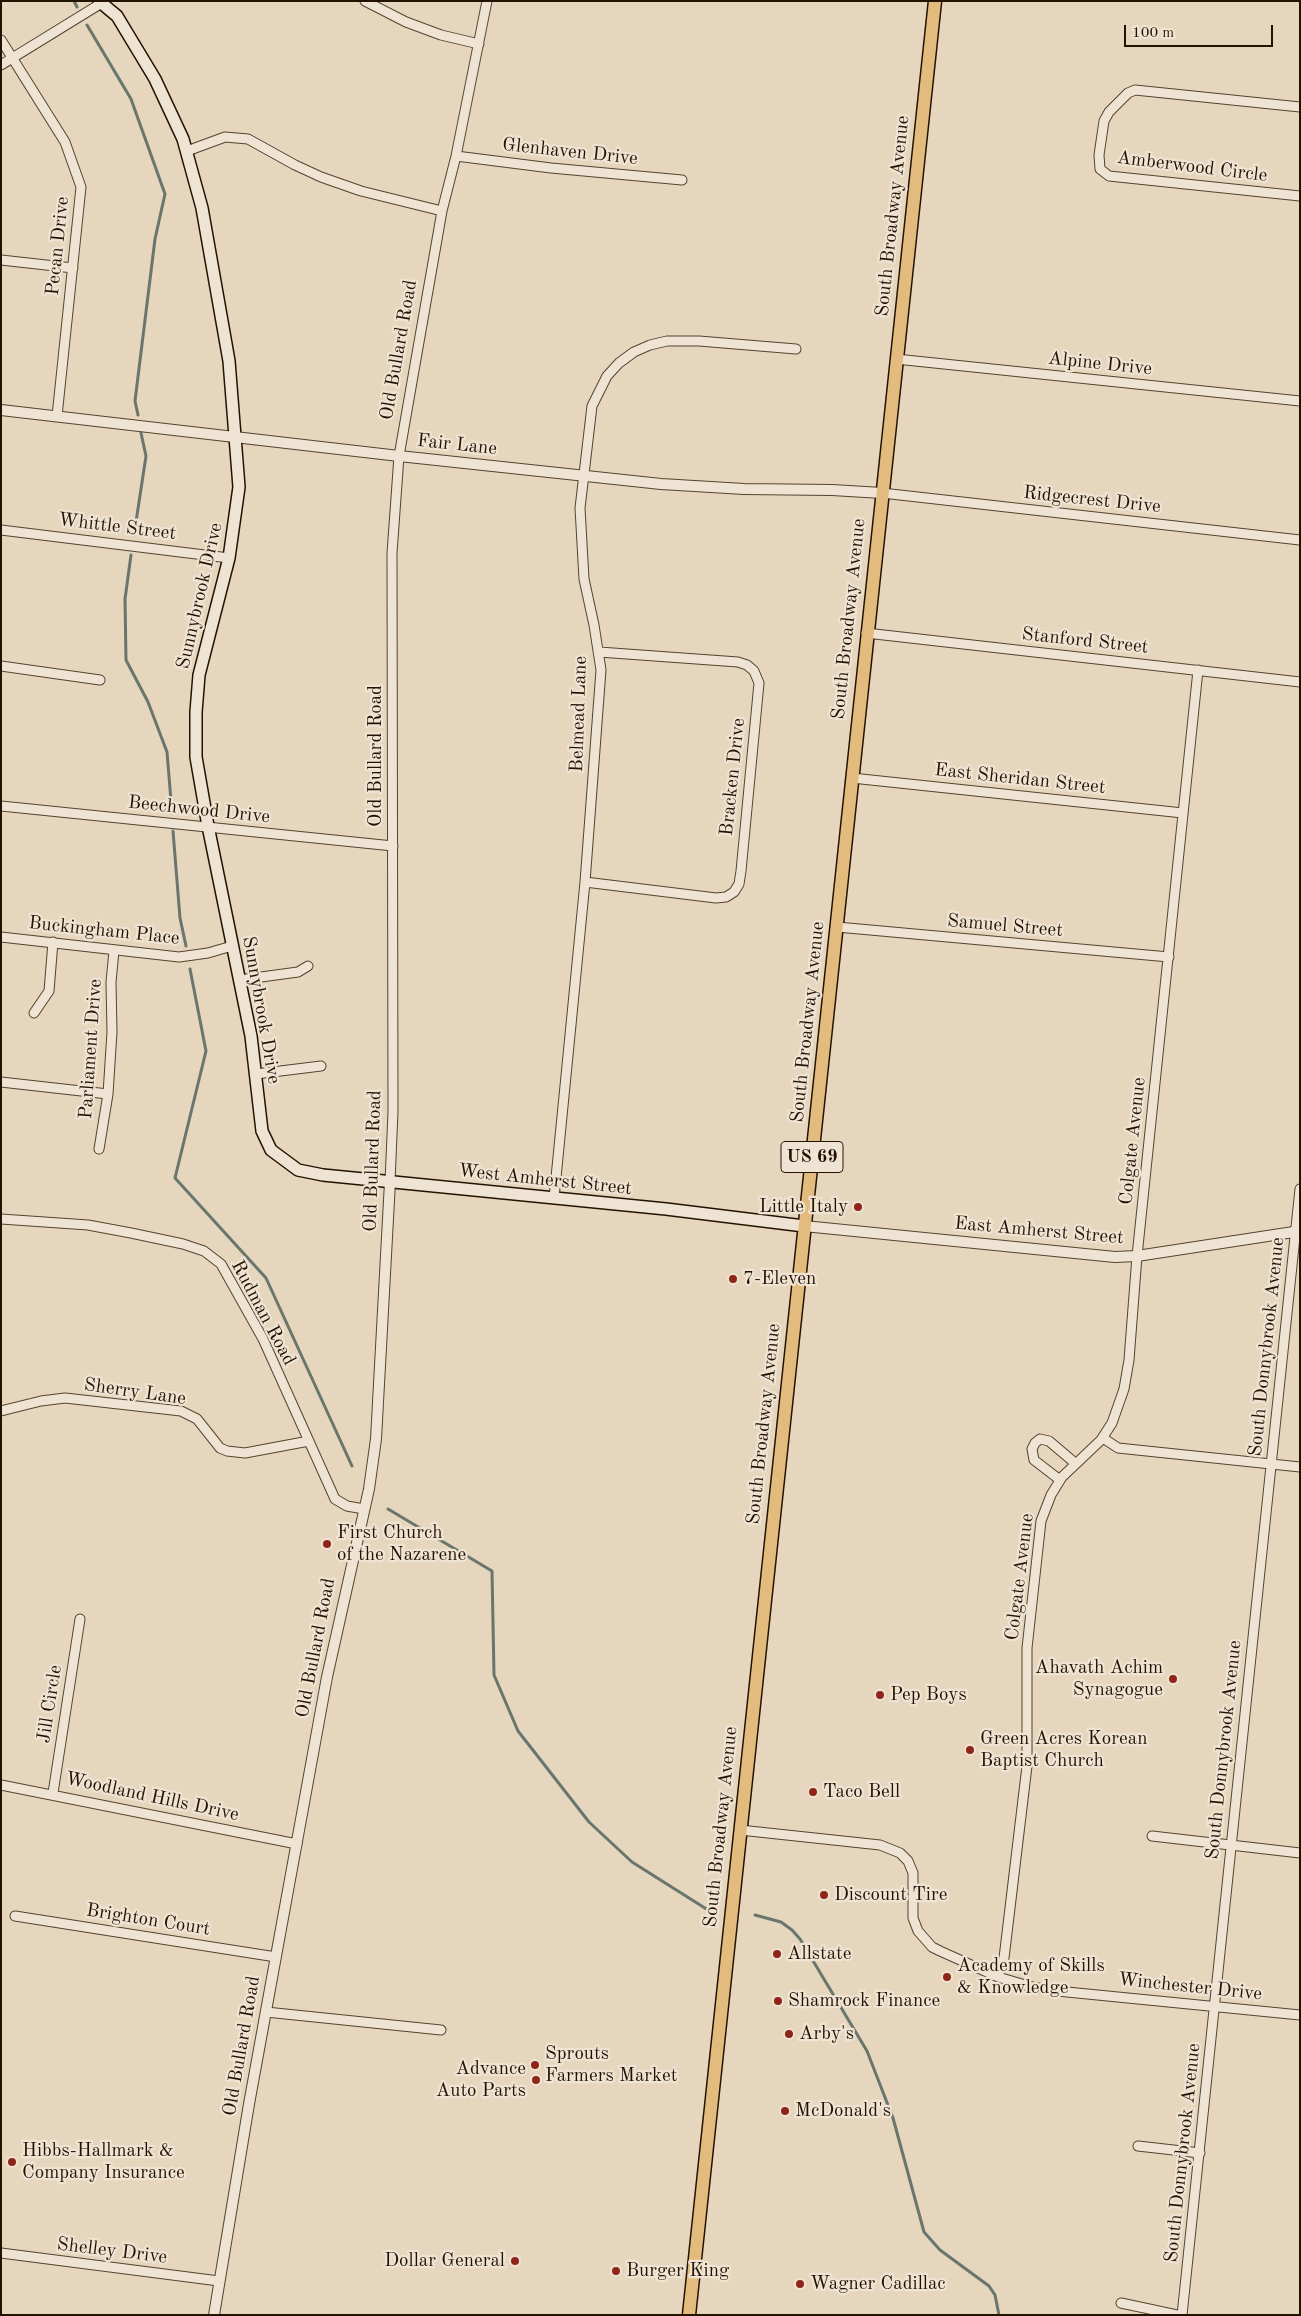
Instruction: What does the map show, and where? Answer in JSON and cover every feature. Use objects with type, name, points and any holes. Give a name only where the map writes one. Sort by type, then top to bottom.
[{"type":"main road","name":"Sunnybrook Drive","points":[[116,1],[117,16]]},
{"type":"main road","name":"South Broadway Avenue","points":[[689,2315],[934,1]]},
{"type":"main road","name":"Sunnybrook Drive","points":[[102,2],[117,16],[155,79],[171,109],[188,151],[202,208],[226,339],[236,436],[238,488],[229,558],[198,685],[196,756],[256,1074],[262,1131],[271,1150],[285,1162]]},
{"type":"main road","name":"West Amherst Street","points":[[285,1162],[298,1170],[312,1173],[804,1226]]},
{"type":"street","points":[[365,1],[406,22],[441,35],[478,44]]},
{"type":"street","name":"Old Bullard Road","points":[[214,2315],[266,2012],[334,1639],[364,1509],[376,1439],[393,1112],[392,553],[399,456],[442,211],[456,156],[488,1]]},
{"type":"street","points":[[1,65],[102,2]]},
{"type":"street","name":"Pecan Drive","points":[[1,40],[65,142],[76,169],[81,188],[58,416]]},
{"type":"street","name":"Amberwood Circle","points":[[1300,107],[1135,90],[1128,93],[1109,112],[1104,121],[1099,155],[1100,168],[1110,176],[1300,196]]},
{"type":"street","points":[[188,151],[225,137],[248,139],[295,166],[321,177],[361,191],[442,211]]},
{"type":"street","name":"Glenhaven Drive","points":[[456,156],[551,168],[682,180]]},
{"type":"street","points":[[1,260],[72,268]]},
{"type":"street","name":"Belmead Lane","points":[[554,1198],[585,882],[601,670],[584,579],[580,508],[592,406],[608,376],[619,363],[634,352],[650,345],[667,341],[699,341],[796,349]]},
{"type":"street","name":"Alpine Drive","points":[[896,359],[1300,401]]},
{"type":"street","name":"Fair Lane","points":[[1,410],[661,484],[744,489],[832,490],[882,493]]},
{"type":"street","name":"Ridgecrest Drive","points":[[882,493],[1300,540]]},
{"type":"street","name":"Whittle Street","points":[[1,530],[229,558]]},
{"type":"street","name":"Stanford Street","points":[[866,634],[1300,682]]},
{"type":"street","name":"Bracken Drive","points":[[585,882],[716,898],[734,892],[741,871],[759,683],[754,671],[747,665],[738,662],[599,652]]},
{"type":"street","points":[[1,666],[100,680]]},
{"type":"street","name":"Colgate Avenue","points":[[998,1977],[1004,1958],[1027,1766],[1027,1648],[1038,1536],[1043,1513],[1060,1480],[1102,1438],[1112,1424],[1124,1389],[1130,1347],[1137,1256],[1198,670]]},
{"type":"street","name":"East Sheridan Street","points":[[852,778],[1184,813]]},
{"type":"street","name":"Beechwood Drive","points":[[1,806],[394,846]]},
{"type":"street","name":"Samuel Street","points":[[837,927],[1169,957]]},
{"type":"street","name":"Buckingham Place","points":[[1,937],[114,951],[179,956],[208,953],[232,946]]},
{"type":"street","points":[[34,1013],[49,991],[53,942]]},
{"type":"street","name":"Parliament Drive","points":[[99,1149],[108,1094],[112,1032],[111,982],[114,951]]},
{"type":"street","points":[[239,980],[298,972],[308,966]]},
{"type":"street","points":[[256,1074],[321,1066]]},
{"type":"street","points":[[1,1082],[108,1094]]},
{"type":"street","name":"South Donnybrook Avenue","points":[[1182,2315],[1230,1846],[1298,1231],[1300,1189]]},
{"type":"street","name":"Rudman Road","points":[[1,1219],[88,1225],[183,1244],[204,1251],[221,1264],[235,1285],[263,1339],[335,1499],[347,1506],[364,1509]]},
{"type":"street","name":"East Amherst Street","points":[[804,1226],[1115,1257],[1137,1256],[1298,1231]]},
{"type":"street","name":"Sherry Lane","points":[[1,1411],[40,1400],[65,1398],[180,1412],[197,1418],[220,1448],[227,1451],[245,1452],[309,1440]]},
{"type":"street","points":[[1102,1438],[1118,1448],[1300,1467]]},
{"type":"street","points":[[1060,1480],[1034,1460],[1032,1449],[1035,1443],[1040,1439],[1048,1440],[1076,1463]]},
{"type":"street","name":"Jill Circle","points":[[53,1794],[80,1619]]},
{"type":"street","name":"Woodland Hills Drive","points":[[1,1784],[297,1844]]},
{"type":"street","name":"Winchester Drive","points":[[740,1830],[880,1845],[900,1853],[908,1862],[913,1873],[913,1918],[918,1931],[932,1947],[998,1977],[1032,1987],[1057,1991],[1300,2015]]},
{"type":"street","points":[[1152,1836],[1300,1853]]},
{"type":"street","name":"Brighton Court","points":[[15,1916],[276,1957]]},
{"type":"street","points":[[266,2012],[441,2030]]},
{"type":"street","points":[[1138,2146],[1200,2153]]},
{"type":"street","name":"Shelley Drive","points":[[1,2253],[219,2281]]},
{"type":"street","points":[[1121,2303],[1177,2315]]},
{"type":"waterway","points":[[74,1],[77,7]]},
{"type":"waterway","points":[[87,25],[131,99],[165,194],[155,239],[135,401],[138,415]]},
{"type":"waterway","points":[[134,535],[146,456],[141,433]]},
{"type":"waterway","points":[[131,555],[125,599],[126,660],[148,702],[167,752],[172,813]]},
{"type":"waterway","points":[[173,831],[180,918],[186,946]]},
{"type":"waterway","points":[[190,969],[206,1051],[175,1178],[266,1278],[352,1466]]},
{"type":"waterway","points":[[388,1509],[492,1571],[494,1675],[518,1731],[589,1822],[632,1862],[708,1910]]},
{"type":"waterway","points":[[755,1915],[781,1922],[800,1939],[867,2051],[893,2118],[924,2232],[940,2250],[989,2286],[995,2295],[999,2315]]},
{"type":"place","name":"Little Italy","points":[[858,1207]]},
{"type":"place","name":"7-Eleven","points":[[733,1279]]},
{"type":"place","name":"First Church of the Nazarene","points":[[327,1544]]},
{"type":"place","name":"Ahavath Achim Synagogue","points":[[1173,1679]]},
{"type":"place","name":"Pep Boys","points":[[880,1695]]},
{"type":"place","name":"Green Acres Korean Baptist Church","points":[[970,1750]]},
{"type":"place","name":"Taco Bell","points":[[813,1792]]},
{"type":"place","name":"Discount Tire","points":[[824,1895]]},
{"type":"place","name":"Allstate","points":[[777,1954]]},
{"type":"place","name":"Academy of Skills & Knowledge","points":[[947,1977]]},
{"type":"place","name":"Shamrock Finance","points":[[778,2001]]},
{"type":"place","name":"Arby's","points":[[789,2034]]},
{"type":"place","name":"Sprouts Farmers Market","points":[[535,2065]]},
{"type":"place","name":"Advance Auto Parts","points":[[536,2080]]},
{"type":"place","name":"McDonald's","points":[[785,2111]]},
{"type":"place","name":"Hibbs-Hallmark & Company Insurance","points":[[12,2162]]},
{"type":"place","name":"Dollar General","points":[[515,2261]]},
{"type":"place","name":"Burger King","points":[[616,2271]]},
{"type":"place","name":"Wagner Cadillac","points":[[800,2284]]}]
